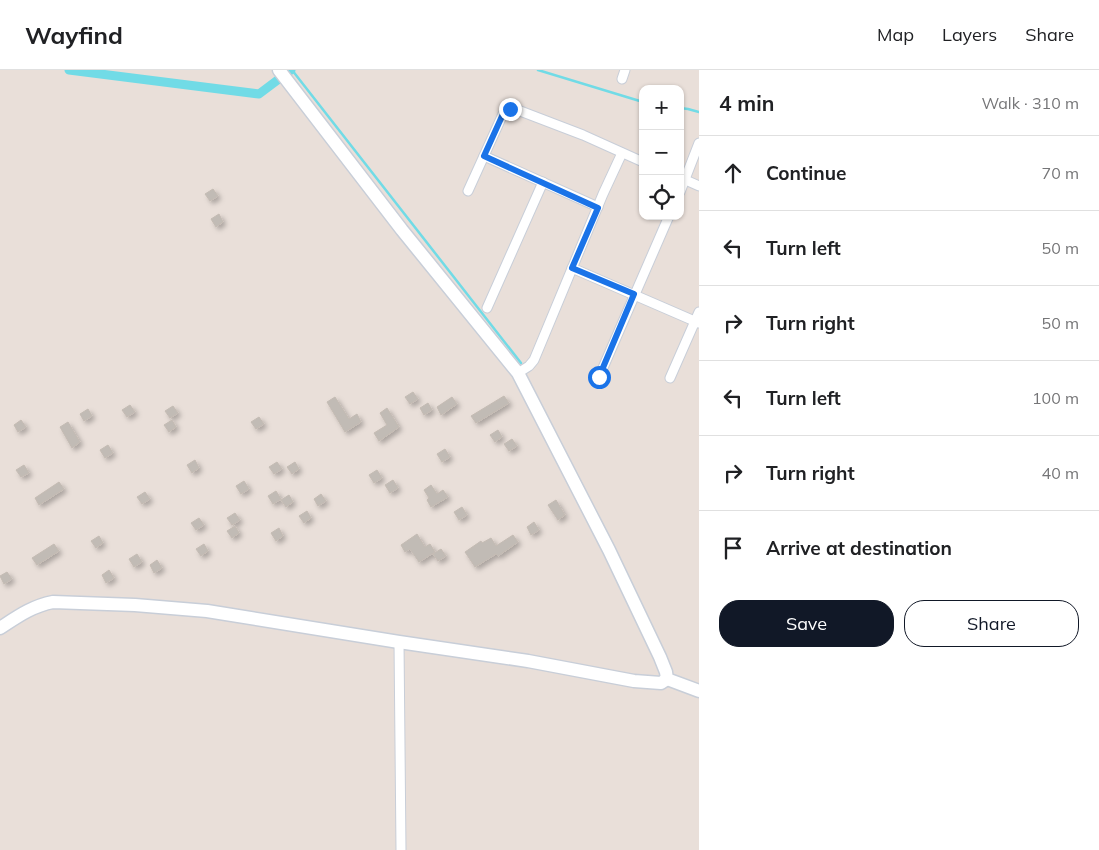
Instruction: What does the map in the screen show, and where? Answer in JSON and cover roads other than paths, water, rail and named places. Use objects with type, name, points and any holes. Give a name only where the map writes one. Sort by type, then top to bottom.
[{"type":"main road","points":[[279,70],[396,223],[523,370],[660,657],[666,672],[666,679]]},
{"type":"main road","points":[[0,628],[40,604],[53,602],[182,608],[528,661],[634,681],[661,683],[666,679]]},
{"type":"main road","points":[[666,679],[699,691]]},
{"type":"street","points":[[468,191],[503,114],[510,109],[583,135],[639,160]]},
{"type":"street","points":[[684,177],[699,142]]},
{"type":"street","points":[[523,370],[534,360],[622,153]]},
{"type":"street","points":[[484,156],[598,208]]},
{"type":"street","points":[[684,179],[699,186]]},
{"type":"street","points":[[487,308],[543,182]]},
{"type":"street","points":[[599,377],[667,220]]},
{"type":"street","points":[[572,268],[697,322]]},
{"type":"street","points":[[670,378],[697,322],[699,312]]},
{"type":"street","points":[[399,642],[401,850]]},
{"type":"waterway","points":[[69,70],[259,94],[291,70]]},
{"type":"waterway","points":[[292,70],[521,363]]},
{"type":"waterway","points":[[538,70],[639,101]]},
{"type":"waterway","points":[[684,108],[699,112]]}]
